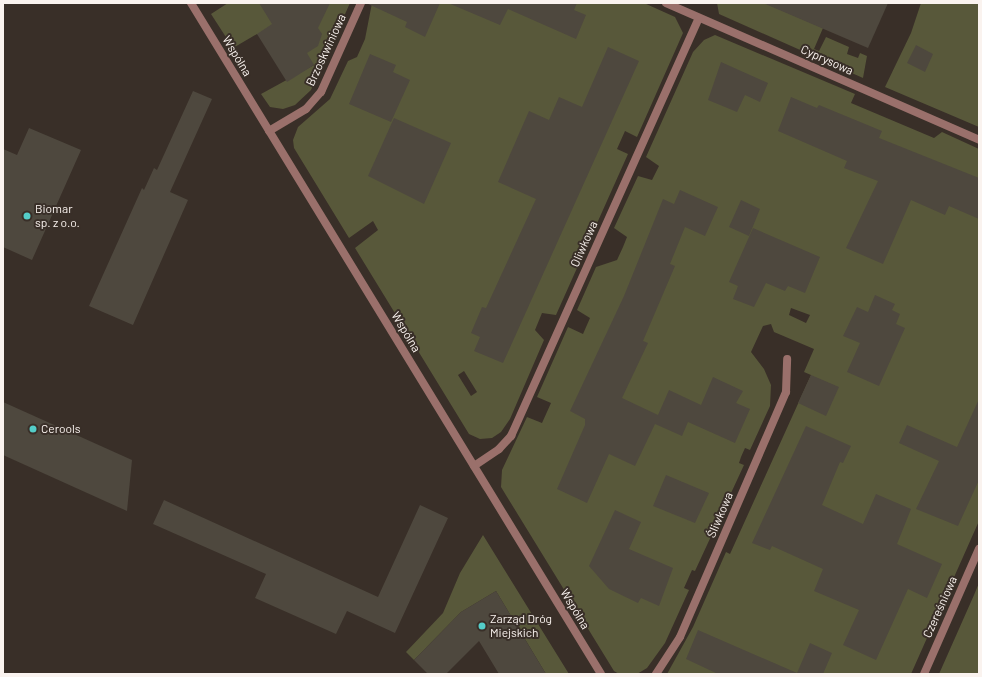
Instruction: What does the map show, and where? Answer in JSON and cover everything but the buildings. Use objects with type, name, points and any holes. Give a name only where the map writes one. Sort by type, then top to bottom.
[{"type":"street","name":"Wspólna","points":[[191,3],[601,674]]},
{"type":"street","name":"Brzoskwiniowa","points":[[269,131],[306,108],[321,92],[361,3]]},
{"type":"street","name":"Cyprysowa","points":[[666,3],[979,140]]},
{"type":"street","name":"Oliwkowa","points":[[474,466],[499,449],[511,436],[699,18]]},
{"type":"street","name":"Śliwkowa","points":[[656,674],[680,637],[786,392],[787,359]]},
{"type":"street","name":"Czereśniowa","points":[[924,674],[979,549]]},
{"type":"green space","points":[[228,3],[350,3],[311,90],[295,105],[283,109],[270,107],[261,94],[314,65],[257,34],[233,48],[211,14]]},
{"type":"green space","points":[[372,3],[644,3],[675,17],[683,33],[637,137],[625,131],[617,149],[628,154],[556,315],[542,313],[535,330],[544,340],[510,419],[501,432],[492,438],[480,439],[469,434],[355,248],[378,230],[373,221],[349,238],[294,148],[293,140],[298,127],[330,99],[348,61],[357,57],[365,39]],"holes":[[[464,371],[477,392],[471,396],[458,375]]]},
{"type":"green space","points":[[717,3],[766,3],[823,28],[814,49],[819,51],[826,37],[849,47],[847,54],[858,58],[860,53],[867,56],[863,78],[719,14]]},
{"type":"green space","points":[[921,3],[979,3],[979,127],[885,87],[911,33]]},
{"type":"green space","points":[[715,35],[855,94],[851,103],[934,138],[942,132],[979,149],[979,521],[911,674],[667,674],[693,627],[726,552],[730,554],[811,375],[804,372],[814,349],[774,332],[771,324],[763,326],[751,352],[764,369],[771,385],[770,406],[750,450],[745,448],[741,457],[739,463],[744,465],[695,571],[692,570],[684,588],[689,590],[665,643],[647,668],[637,674],[619,674],[614,671],[501,487],[502,470],[527,417],[542,423],[551,403],[537,397],[568,327],[583,334],[590,318],[577,310],[596,267],[617,260],[623,247],[627,237],[614,228],[638,176],[652,180],[659,166],[646,157],[693,52],[704,40]],"holes":[[[791,308],[810,315],[806,323],[789,315]]]},
{"type":"green space","points":[[483,535],[569,674],[546,674],[496,591],[461,612],[414,660],[406,652],[443,613],[460,573]]},
{"type":"green space","points":[[979,583],[979,674],[939,674],[974,595]]},
{"type":"place","name":"Biomar sp. z o.o.","points":[[27,216]]},
{"type":"place","name":"Cerools","points":[[33,429]]},
{"type":"place","name":"Zarząd Dróg Miejskich","points":[[482,626]]}]
